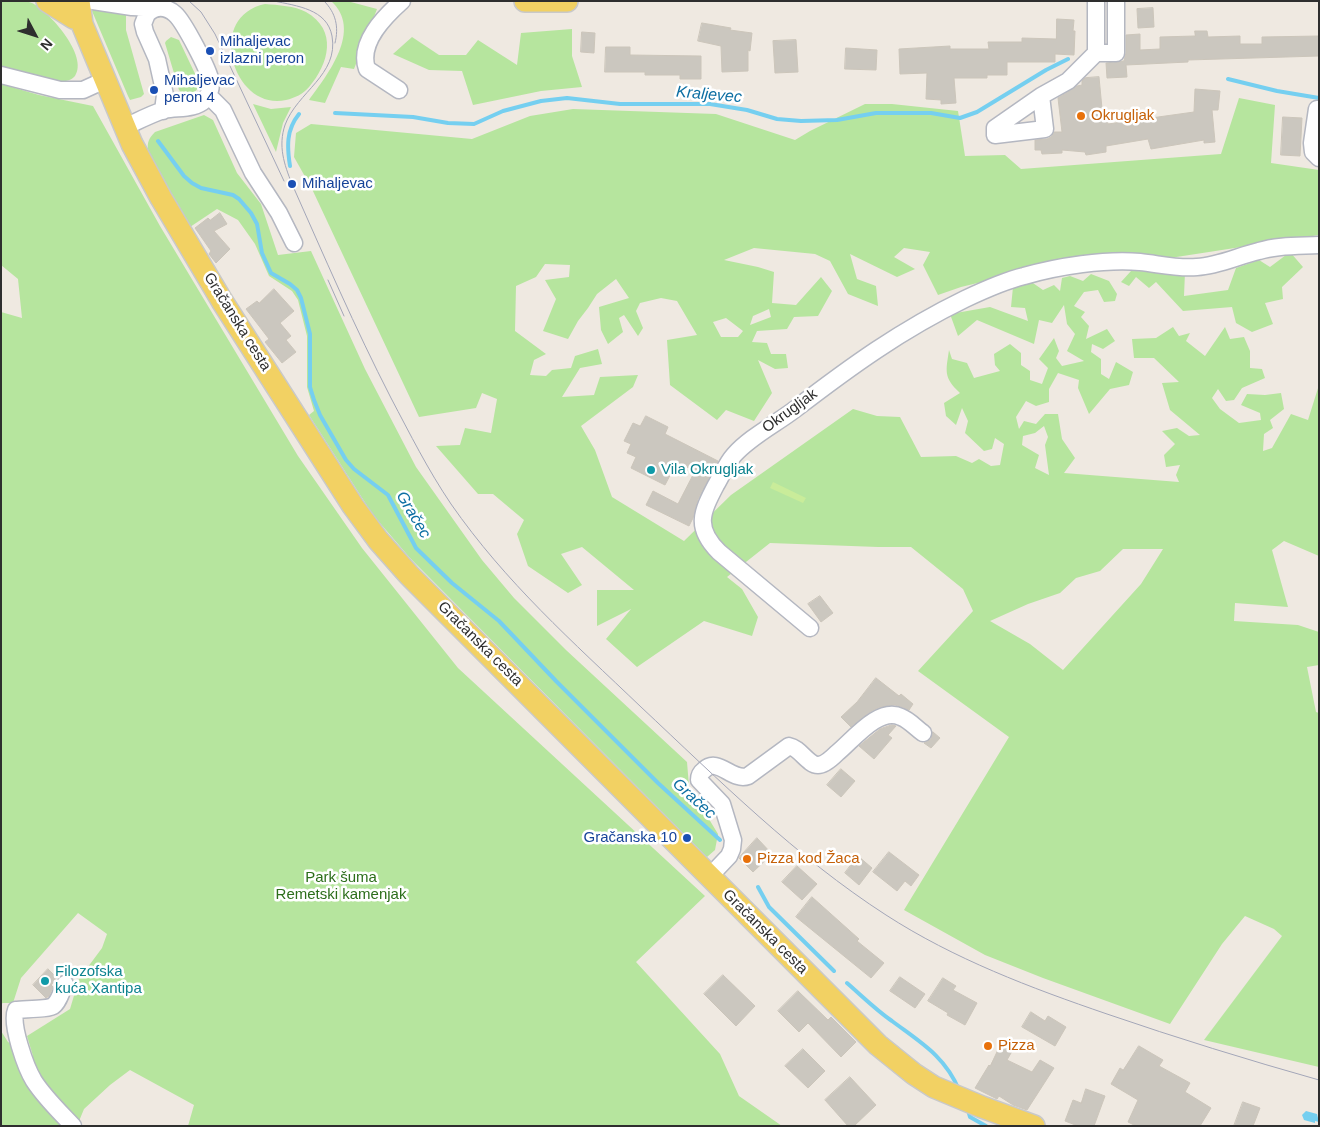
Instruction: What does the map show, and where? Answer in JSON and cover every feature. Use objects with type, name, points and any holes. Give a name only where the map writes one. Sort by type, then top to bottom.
[{"type":"main road","points":[[47,1],[74,11]]},
{"type":"main road","points":[[525,1],[567,1]]},
{"type":"main road","name":"Gračanska cesta","points":[[74,11],[145,169],[222,301],[363,521],[409,575],[878,1045],[924,1082],[952,1095],[1034,1126]]},
{"type":"street","points":[[93,1],[132,7],[163,8],[174,13],[192,41],[211,83],[208,95],[204,100],[191,107],[163,110],[125,127]]},
{"type":"street","points":[[400,90],[367,69],[364,63],[369,43],[377,28],[402,1]]},
{"type":"street","points":[[1096,1],[1096,53]]},
{"type":"street","points":[[1041,96],[1068,81],[1096,53],[1116,53],[1116,1]]},
{"type":"street","points":[[156,8],[147,14],[144,24],[145,32],[153,48],[165,95],[163,110]]},
{"type":"street","points":[[1,75],[60,90],[83,90],[105,80]]},
{"type":"street","points":[[208,95],[223,110],[253,173],[279,212],[294,243]]},
{"type":"street","points":[[1317,109],[1312,143],[1313,152],[1319,158]]},
{"type":"street","name":"Okrugljak","points":[[810,628],[719,552],[708,539],[703,529],[701,521],[706,504],[726,467],[738,452],[754,438],[898,334],[946,308],[1007,281],[1046,271],[1110,262],[1135,262],[1194,268],[1280,246],[1319,245]]},
{"type":"street","points":[[710,876],[729,856],[733,840],[722,804],[699,780],[702,772],[710,765],[718,766],[736,777],[743,778],[789,746],[795,748],[813,764],[820,765],[832,758],[870,724],[887,714],[900,716],[923,733]]},
{"type":"street","points":[[65,984],[55,1005],[50,1008],[16,1010],[13,1016],[18,1041],[33,1080],[73,1126]]},
{"type":"green space","points":[[1,1],[32,3],[57,24],[77,57],[78,67],[74,77],[61,82],[1,67]]},
{"type":"green space","points":[[331,1],[347,1],[377,9],[354,69],[341,67],[325,103],[309,100],[333,65],[343,38],[344,25],[340,13]]},
{"type":"green space","points":[[265,4],[292,7],[306,12],[316,19],[323,28],[326,38],[325,58],[316,78],[304,92],[286,100],[268,100],[252,92],[240,78],[233,61],[231,43],[235,26],[246,12]]},
{"type":"green space","points":[[93,9],[126,12],[126,30],[144,94],[141,97],[130,100],[92,11]]},
{"type":"green space","points":[[572,29],[572,56],[582,87],[541,91],[473,105],[462,71],[429,70],[393,54],[412,37],[439,55],[466,55],[478,40],[517,65],[521,33]]},
{"type":"green space","points":[[171,37],[179,40],[198,80],[199,87],[192,95],[183,94],[179,90],[165,43]]},
{"type":"green space","name":"Park šuma Remetski kamenjak","points":[[1,84],[39,95],[93,106],[160,226],[298,456],[362,548],[458,668],[705,896],[636,962],[720,1054],[739,1096],[782,1126],[188,1126],[194,1105],[130,1070],[84,1109],[77,1126],[1,1126],[1,1031],[8,1042],[33,1056],[27,1036],[70,1009],[79,979],[102,948],[107,934],[78,913],[21,978],[13,1003],[1,1004],[1,312],[22,318],[18,279],[1,265]]},
{"type":"green space","points":[[1239,98],[1275,105],[1271,163],[1319,170],[1319,235],[1170,258],[1068,261],[961,287],[938,295],[923,265],[930,252],[904,248],[894,257],[915,269],[897,277],[850,254],[857,279],[876,286],[878,306],[848,294],[830,261],[815,254],[754,248],[724,260],[774,272],[772,303],[796,305],[821,277],[832,291],[818,316],[794,317],[787,329],[757,331],[752,342],[767,343],[771,354],[786,354],[788,368],[775,369],[758,360],[772,393],[754,421],[726,410],[717,420],[670,385],[667,340],[697,335],[677,301],[661,298],[640,303],[636,311],[643,328],[638,336],[624,315],[619,318],[623,332],[608,344],[601,330],[599,307],[629,298],[616,279],[597,294],[568,339],[543,331],[556,299],[545,280],[569,277],[570,265],[545,264],[536,277],[516,286],[515,331],[546,354],[534,360],[530,375],[546,376],[552,370],[571,368],[575,356],[598,349],[602,364],[580,368],[562,397],[594,395],[600,377],[638,375],[633,387],[581,426],[595,450],[612,497],[684,541],[731,495],[853,409],[877,416],[900,417],[921,457],[956,456],[972,463],[979,459],[991,466],[1000,465],[1004,444],[995,438],[992,449],[984,451],[965,433],[968,421],[962,408],[956,425],[946,416],[944,403],[960,393],[948,378],[947,363],[949,350],[952,359],[967,363],[974,378],[1000,371],[995,365],[994,354],[1010,344],[1021,353],[1021,365],[1030,371],[1030,380],[1042,384],[1048,368],[1039,359],[1054,338],[1059,351],[1056,358],[1062,366],[1084,361],[1067,351],[1075,334],[1067,324],[1064,305],[1052,323],[1039,320],[1034,344],[977,320],[958,336],[950,314],[990,307],[1028,321],[1025,308],[1011,307],[1013,287],[1030,281],[1043,290],[1054,285],[1060,291],[1062,278],[1070,276],[1083,281],[1091,274],[1109,281],[1117,294],[1115,301],[1104,302],[1098,290],[1084,292],[1074,306],[1085,312],[1081,317],[1089,326],[1086,339],[1107,329],[1115,341],[1103,349],[1092,344],[1091,352],[1101,359],[1101,374],[1109,379],[1116,362],[1133,372],[1129,385],[1110,389],[1089,414],[1078,388],[1079,380],[1058,373],[1049,389],[1049,402],[1036,406],[1026,401],[1016,417],[1019,429],[1024,421],[1036,424],[1045,414],[1058,414],[1062,439],[1075,458],[1064,473],[1179,482],[1176,475],[1180,465],[1166,467],[1164,455],[1175,444],[1162,431],[1177,428],[1189,436],[1200,435],[1170,410],[1162,383],[1179,382],[1154,358],[1134,358],[1132,339],[1156,338],[1173,327],[1179,336],[1190,333],[1186,341],[1205,356],[1225,327],[1230,339],[1244,337],[1250,351],[1250,368],[1262,369],[1265,378],[1242,388],[1234,400],[1226,401],[1218,389],[1212,398],[1220,409],[1239,423],[1261,420],[1260,413],[1241,405],[1247,394],[1265,395],[1281,393],[1284,409],[1270,420],[1273,428],[1264,434],[1263,451],[1272,448],[1291,414],[1308,420],[1319,385],[1319,556],[1284,541],[1272,550],[1288,607],[1235,603],[1234,621],[1298,625],[1319,632],[1319,665],[1307,667],[1316,712],[1319,713],[1319,1067],[1204,1040],[1282,936],[1274,929],[1245,916],[1222,944],[1170,1024],[985,955],[904,910],[1009,737],[918,671],[973,611],[963,589],[911,547],[770,543],[727,577],[742,589],[758,617],[752,636],[704,621],[637,667],[606,639],[631,609],[597,626],[597,590],[634,590],[582,547],[561,554],[582,585],[568,593],[528,566],[517,534],[524,520],[493,494],[478,494],[436,446],[460,445],[465,428],[491,433],[497,399],[482,393],[476,408],[419,417],[312,189],[294,157],[296,133],[311,124],[472,139],[530,116],[573,109],[716,114],[795,140],[865,104],[892,104],[958,111],[965,156],[1005,155],[1021,169],[1221,154]],"holes":[[[769,309],[771,317],[750,325],[753,316]],[[726,318],[743,331],[738,337],[721,337],[713,322]],[[1044,426],[1048,437],[1045,445],[1049,475],[1035,468],[1039,455],[1022,445],[1023,436],[1035,433]],[[1123,549],[1163,549],[1141,584],[1063,670],[1030,644],[990,621],[1028,604],[1060,593],[1076,578],[1100,571]]]},
{"type":"green space","points":[[253,104],[271,109],[291,107],[283,123],[276,152]]},
{"type":"green space","points":[[204,115],[213,120],[237,173],[261,204],[278,255],[311,251],[365,369],[416,467],[482,560],[514,598],[566,650],[687,762],[689,786],[718,834],[715,850],[707,857],[410,558],[373,515],[309,415],[314,411],[307,387],[307,336],[298,300],[292,291],[269,276],[255,244],[238,220],[217,209],[190,227],[148,151],[149,140],[155,132]]},
{"type":"green space","points":[[1290,252],[1303,267],[1282,287],[1283,299],[1265,303],[1273,324],[1252,332],[1236,323],[1232,307],[1183,311],[1156,282],[1149,288],[1136,277],[1129,286],[1121,282],[1131,271],[1185,272],[1184,296],[1228,290],[1236,268],[1259,260],[1270,267]]},
{"type":"green space","points":[[773,482],[806,498],[803,503],[770,488]]},
{"type":"water","points":[[1306,1111],[1317,1114],[1319,1122],[1315,1121],[1315,1123],[1304,1120],[1302,1115]]},
{"type":"building","points":[[1153,8],[1154,27],[1138,28],[1137,9]]},
{"type":"building","points":[[1057,19],[1074,20],[1074,55],[1055,54],[1055,62],[1007,62],[1007,75],[987,75],[987,78],[954,78],[956,103],[941,104],[941,100],[926,99],[927,73],[900,74],[899,49],[950,46],[950,49],[989,49],[988,42],[1022,42],[1022,38],[1056,39]]},
{"type":"building","points":[[702,23],[752,33],[750,51],[748,50],[748,71],[722,72],[721,46],[698,41]]},
{"type":"building","points":[[1195,31],[1207,31],[1208,37],[1240,36],[1240,44],[1262,44],[1262,37],[1319,36],[1319,56],[1188,60],[1188,62],[1126,65],[1127,77],[1107,78],[1106,63],[1124,61],[1126,35],[1140,34],[1140,50],[1160,49],[1160,37],[1195,36]]},
{"type":"building","points":[[582,32],[595,33],[594,53],[581,52]]},
{"type":"building","points":[[796,40],[798,72],[775,73],[773,41]]},
{"type":"building","points":[[606,47],[630,47],[630,55],[701,56],[701,79],[680,79],[680,75],[645,75],[645,72],[605,72]]},
{"type":"building","points":[[846,48],[877,50],[876,70],[845,69]]},
{"type":"building","name":"Okrugljak","points":[[1099,77],[1103,119],[1107,118],[1108,124],[1194,112],[1195,89],[1220,91],[1218,110],[1212,110],[1215,142],[1204,143],[1204,140],[1151,149],[1148,139],[1106,146],[1106,152],[1086,155],[1085,152],[1062,150],[1062,153],[1042,154],[1041,150],[1035,150],[1035,140],[1047,139],[1054,132],[1062,132],[1058,98],[1077,86],[1082,85],[1082,81],[1085,78]]},
{"type":"building","points":[[1283,117],[1302,118],[1300,156],[1281,155]]},
{"type":"building","points":[[220,213],[227,224],[214,231],[230,249],[216,263],[209,254],[211,251],[195,228],[208,218],[210,220]]},
{"type":"building","points":[[274,289],[294,311],[280,323],[291,336],[286,340],[296,352],[282,363],[265,342],[269,339],[246,309],[257,301],[259,303]]},
{"type":"building","name":"Vila Okrugljak","points":[[646,416],[668,427],[665,434],[718,461],[698,499],[689,526],[646,505],[653,491],[678,504],[695,471],[677,462],[665,485],[631,468],[636,457],[627,453],[631,444],[624,441],[633,423],[640,426]]},
{"type":"building","points":[[820,596],[833,613],[821,622],[808,604]]},
{"type":"building","points":[[876,678],[899,696],[901,694],[913,704],[909,710],[895,705],[880,707],[870,712],[851,727],[841,717],[857,702]]},
{"type":"building","points":[[892,725],[896,726],[888,735],[892,738],[874,759],[859,746],[880,729]]},
{"type":"building","points":[[933,732],[940,738],[931,748],[924,743],[931,739]]},
{"type":"building","points":[[841,769],[855,781],[841,797],[827,785]]},
{"type":"building","points":[[757,838],[772,854],[753,872],[739,858]]},
{"type":"building","points":[[889,852],[919,875],[911,886],[905,881],[897,891],[873,872]]},
{"type":"building","points":[[858,856],[872,868],[859,885],[845,873]]},
{"type":"building","points":[[797,866],[817,884],[802,900],[782,882]]},
{"type":"building","points":[[812,897],[859,939],[857,941],[884,963],[871,978],[796,917]]},
{"type":"building","name":"Filozofska kuća Xantipa","points":[[48,969],[57,978],[51,985],[53,987],[46,998],[33,985]]},
{"type":"building","points":[[723,975],[755,1006],[736,1026],[704,994]]},
{"type":"building","points":[[900,977],[925,994],[915,1008],[890,991]]},
{"type":"building","points":[[943,978],[956,986],[953,990],[977,1003],[965,1025],[928,1001]]},
{"type":"building","points":[[798,991],[828,1020],[831,1017],[856,1042],[841,1057],[808,1023],[799,1032],[778,1011]]},
{"type":"building","points":[[1031,1012],[1045,1021],[1048,1016],[1066,1027],[1055,1046],[1022,1027]]},
{"type":"building","points":[[1003,1040],[1015,1046],[1007,1060],[1032,1072],[1040,1060],[1054,1068],[1027,1110],[1013,1105],[999,1096],[997,1099],[975,1088],[990,1066]]},
{"type":"building","points":[[1139,1046],[1163,1060],[1159,1066],[1190,1083],[1185,1092],[1211,1108],[1200,1126],[1136,1126],[1128,1122],[1138,1100],[1111,1084],[1120,1068],[1123,1070]]},
{"type":"building","points":[[803,1049],[825,1071],[808,1088],[785,1066]]},
{"type":"building","points":[[850,1077],[876,1105],[854,1126],[848,1126],[825,1100]]},
{"type":"building","points":[[1086,1089],[1105,1096],[1094,1126],[1078,1126],[1065,1121],[1073,1100],[1081,1103]]},
{"type":"building","points":[[1243,1102],[1260,1108],[1253,1126],[1234,1126]]},
{"type":"waterway","name":"Kraljevec","points":[[335,113],[413,117],[448,123],[474,124],[503,111],[541,101],[567,98],[620,104],[710,104],[747,110],[777,119],[801,121],[837,120],[876,113],[931,113],[960,118],[977,112],[1046,70],[1068,59]]},
{"type":"waterway","name":"Kraljevec","points":[[1228,79],[1277,91],[1319,98]]},
{"type":"waterway","points":[[290,166],[288,139],[292,126],[299,114]]},
{"type":"waterway","name":"Gračec","points":[[158,141],[184,176],[192,183],[201,188],[233,195],[251,213],[257,224],[262,253],[271,273],[290,284],[297,290],[301,298],[310,334],[310,387],[320,415],[346,460],[354,469],[388,495],[416,548],[452,583],[499,621],[658,783],[720,840]]},
{"type":"waterway","name":"Gračec","points":[[758,887],[769,907],[834,971]]},
{"type":"waterway","name":"Gračec","points":[[847,983],[880,1012],[931,1051],[947,1068],[959,1090]]},
{"type":"waterway","name":"Gračec","points":[[968,1110],[970,1117],[986,1126]]},
{"type":"tram line","points":[[189,1],[201,12],[215,34],[284,181]]},
{"type":"tram line","points":[[274,1],[301,7],[318,14],[329,27],[332,36],[332,50],[329,62],[316,83],[291,113],[285,125],[282,148],[292,184],[365,345],[427,465],[451,504],[472,533],[517,586],[565,635],[759,817],[821,868],[886,915],[966,959],[1050,994],[1239,1057],[1319,1080]]},
{"type":"tram line","points":[[324,1],[336,21],[335,43]]},
{"type":"tram line","points":[[328,280],[344,316]]},
{"type":"place","name":"Mihaljevac izlazni peron","points":[[210,51]]},
{"type":"place","name":"Mihaljevac peron 4","points":[[154,90]]},
{"type":"place","name":"Okrugljak","points":[[1081,116]]},
{"type":"place","name":"Mihaljevac","points":[[292,184]]},
{"type":"place","name":"Vila Okrugljak","points":[[651,470]]},
{"type":"place","name":"Gračanska 10","points":[[687,838]]},
{"type":"place","name":"Pizza kod Žaca","points":[[747,859]]},
{"type":"place","name":"Filozofska kuća Xantipa","points":[[45,981]]},
{"type":"place","name":"Pizza","points":[[988,1046]]}]
